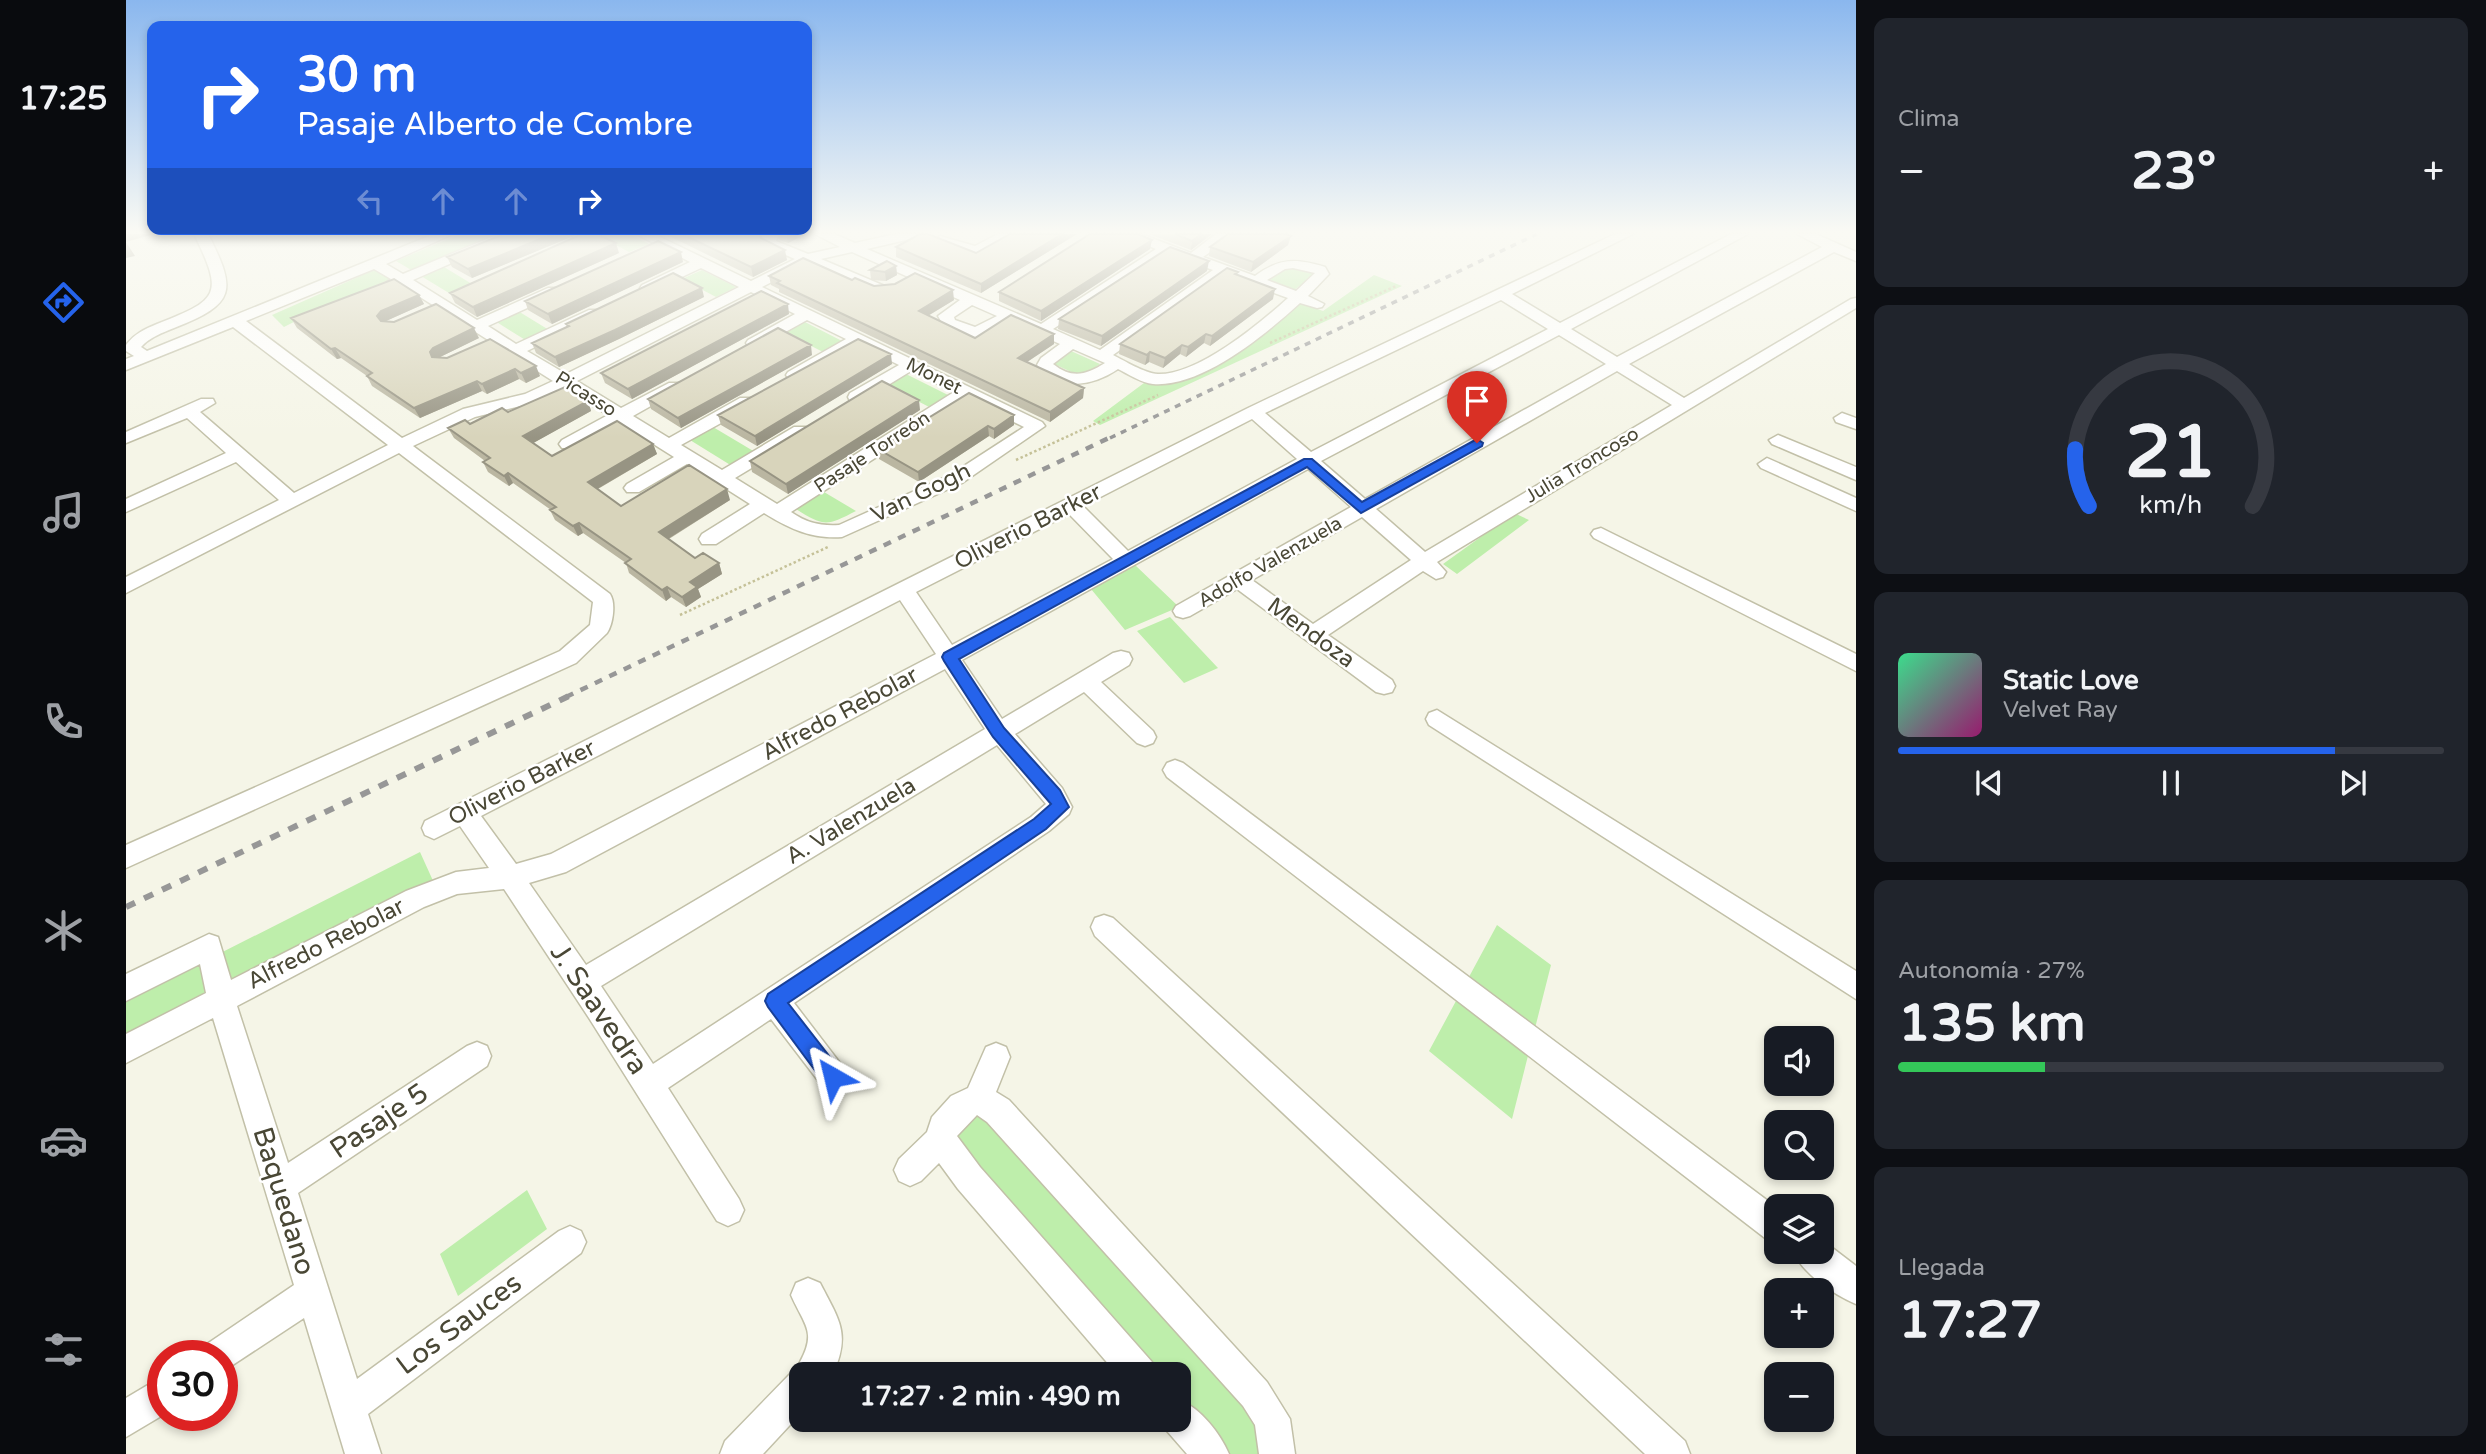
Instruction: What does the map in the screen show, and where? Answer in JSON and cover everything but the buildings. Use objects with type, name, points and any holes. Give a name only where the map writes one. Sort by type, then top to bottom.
[{"type":"street","points":[[145,357],[132,348],[135,342],[149,332],[202,312],[213,302]]},
{"type":"street","points":[[126,365],[279,302]]},
{"type":"street","name":"Picasso","points":[[438,302],[797,524]]},
{"type":"street","points":[[477,326],[530,302]]},
{"type":"street","points":[[126,586],[399,446],[469,413],[531,398],[722,302]]},
{"type":"street","name":"Monet","points":[[782,302],[1036,426]]},
{"type":"street","points":[[974,302],[946,316],[949,323],[976,333],[1009,316]]},
{"type":"street","points":[[978,302],[1109,360],[1163,379],[1233,349],[1290,302]]},
{"type":"street","points":[[1041,330],[1080,302]]},
{"type":"street","points":[[1071,343],[1045,365],[1049,370],[1084,381],[1182,302]]},
{"type":"street","points":[[1312,302],[1317,304]]},
{"type":"street","name":"Oliverio Barker","points":[[435,828],[1254,412],[1482,302]]},
{"type":"street","points":[[1515,302],[1683,404]]},
{"type":"street","name":"Alfredo Rebolar","points":[[126,1049],[415,899],[456,883],[510,877],[557,864],[950,657],[1308,461],[1610,302]]},
{"type":"street","name":"Adolfo Valenzuela","points":[[1183,611],[1616,364],[1731,302]]},
{"type":"street","name":"Julia Troncoso","points":[[1312,635],[1430,566],[1683,404],[1856,302]]},
{"type":"street","points":[[516,350],[603,309]]},
{"type":"street","points":[[737,352],[807,314]]},
{"type":"street","points":[[126,857],[568,657],[600,628],[603,599],[234,320]]},
{"type":"street","points":[[476,348],[498,338]]},
{"type":"street","points":[[669,445],[857,339]]},
{"type":"street","points":[[840,407],[910,365]]},
{"type":"street","points":[[568,444],[691,377]]},
{"type":"street","name":"Pasaje Torreón","points":[[709,539],[771,508],[966,392]]},
{"type":"street","points":[[126,438],[207,403]]},
{"type":"street","points":[[189,411],[292,500]]},
{"type":"street","points":[[1254,412],[1361,509],[1430,566]]},
{"type":"street","points":[[722,478],[816,421]]},
{"type":"street","name":"Van Gogh","points":[[797,524],[821,532],[842,531],[956,479],[1036,426]]},
{"type":"street","points":[[1778,440],[1856,474]]},
{"type":"street","points":[[126,506],[238,454]]},
{"type":"street","points":[[633,488],[688,456]]},
{"type":"street","points":[[1767,464],[1856,505]]},
{"type":"street","points":[[1071,505],[1125,560]]},
{"type":"street","points":[[1601,534],[1856,663]]},
{"type":"street","name":"Mendoza","points":[[1238,580],[1384,686]]},
{"type":"street","points":[[649,1084],[1040,824],[1060,807],[1055,795],[999,733],[904,590]]},
{"type":"street","name":"A. Valenzuela","points":[[581,983],[1121,659]]},
{"type":"street","points":[[1086,681],[1145,737]]},
{"type":"street","points":[[1437,719],[1856,986]]},
{"type":"street","points":[[1175,770],[1764,1218]]},
{"type":"street","name":"J. Saavedra","points":[[464,812],[649,1084],[728,1210]]},
{"type":"street","points":[[1104,927],[1672,1454]]},
{"type":"street","name":"Baquedano","points":[[126,988],[209,946],[220,998],[363,1454]]},
{"type":"street","points":[[775,1001],[833,1077]]},
{"type":"street","name":"Pasaje 5","points":[[281,1186],[477,1056]]},
{"type":"street","points":[[910,1170],[941,1140],[943,1128],[950,1119],[962,1107],[978,1098],[996,1057]]},
{"type":"street","points":[[978,1098],[998,1111],[1255,1394],[1272,1419],[1277,1454]]},
{"type":"street","points":[[941,1140],[969,1178],[1130,1362]]},
{"type":"street","name":"Los Sauces","points":[[348,1407],[570,1242]]},
{"type":"street","points":[[1825,1264],[1856,1287]]},
{"type":"street","points":[[238,1343],[311,1293]]},
{"type":"street","points":[[808,1295],[826,1334],[827,1346],[820,1362]]},
{"type":"street","points":[[737,1454],[789,1400]]},
{"type":"street","points":[[126,1419],[147,1405]]},
{"type":"street","points":[[1191,1431],[1211,1454]]},
{"type":"path","points":[[1261,348],[1361,302]]},
{"type":"path","points":[[1008,464],[1160,394]]},
{"type":"path","points":[[680,615],[831,545]]},
{"type":"green space","points":[[302,302],[334,302],[284,327],[272,315]]},
{"type":"green space","points":[[1299,302],[1323,311],[1336,302],[1368,302],[1100,425],[1093,421],[1144,383],[1175,381]]},
{"type":"green space","points":[[518,311],[549,330],[527,341],[495,321]]},
{"type":"green space","points":[[803,321],[842,341],[823,352],[784,332]]},
{"type":"green space","points":[[1071,351],[1100,364],[1082,377],[1052,363]]},
{"type":"green space","points":[[906,374],[950,396],[931,408],[887,385]]},
{"type":"green space","points":[[713,427],[755,452],[732,466],[690,440]]},
{"type":"green space","points":[[824,492],[856,511],[838,520],[826,522],[813,519],[796,509]]},
{"type":"green space","points":[[1514,513],[1529,520],[1457,574],[1443,564]]},
{"type":"green space","points":[[1135,565],[1179,607],[1125,630],[1091,589]]},
{"type":"green space","points":[[1170,617],[1218,668],[1184,683],[1137,631]]},
{"type":"green space","points":[[420,852],[434,883],[126,1044],[126,1001]]},
{"type":"green space","points":[[1497,925],[1551,965],[1512,1119],[1429,1051]]},
{"type":"green space","points":[[974,1111],[985,1115],[1254,1412],[1264,1454],[1229,1454],[1191,1411],[1191,1362],[1146,1362],[953,1146],[953,1134]]},
{"type":"green space","points":[[527,1190],[547,1229],[458,1296],[440,1254]]},
{"type":"railway","points":[[1110,438],[1395,302]]},
{"type":"railway","points":[[566,697],[1113,436]]},
{"type":"railway","points":[[126,907],[569,696]]},
{"type":"route","points":[[833,1077],[775,1001],[1040,824],[1060,807],[1055,795],[999,733],[950,657],[1308,461],[1361,509],[1477,443]]}]
